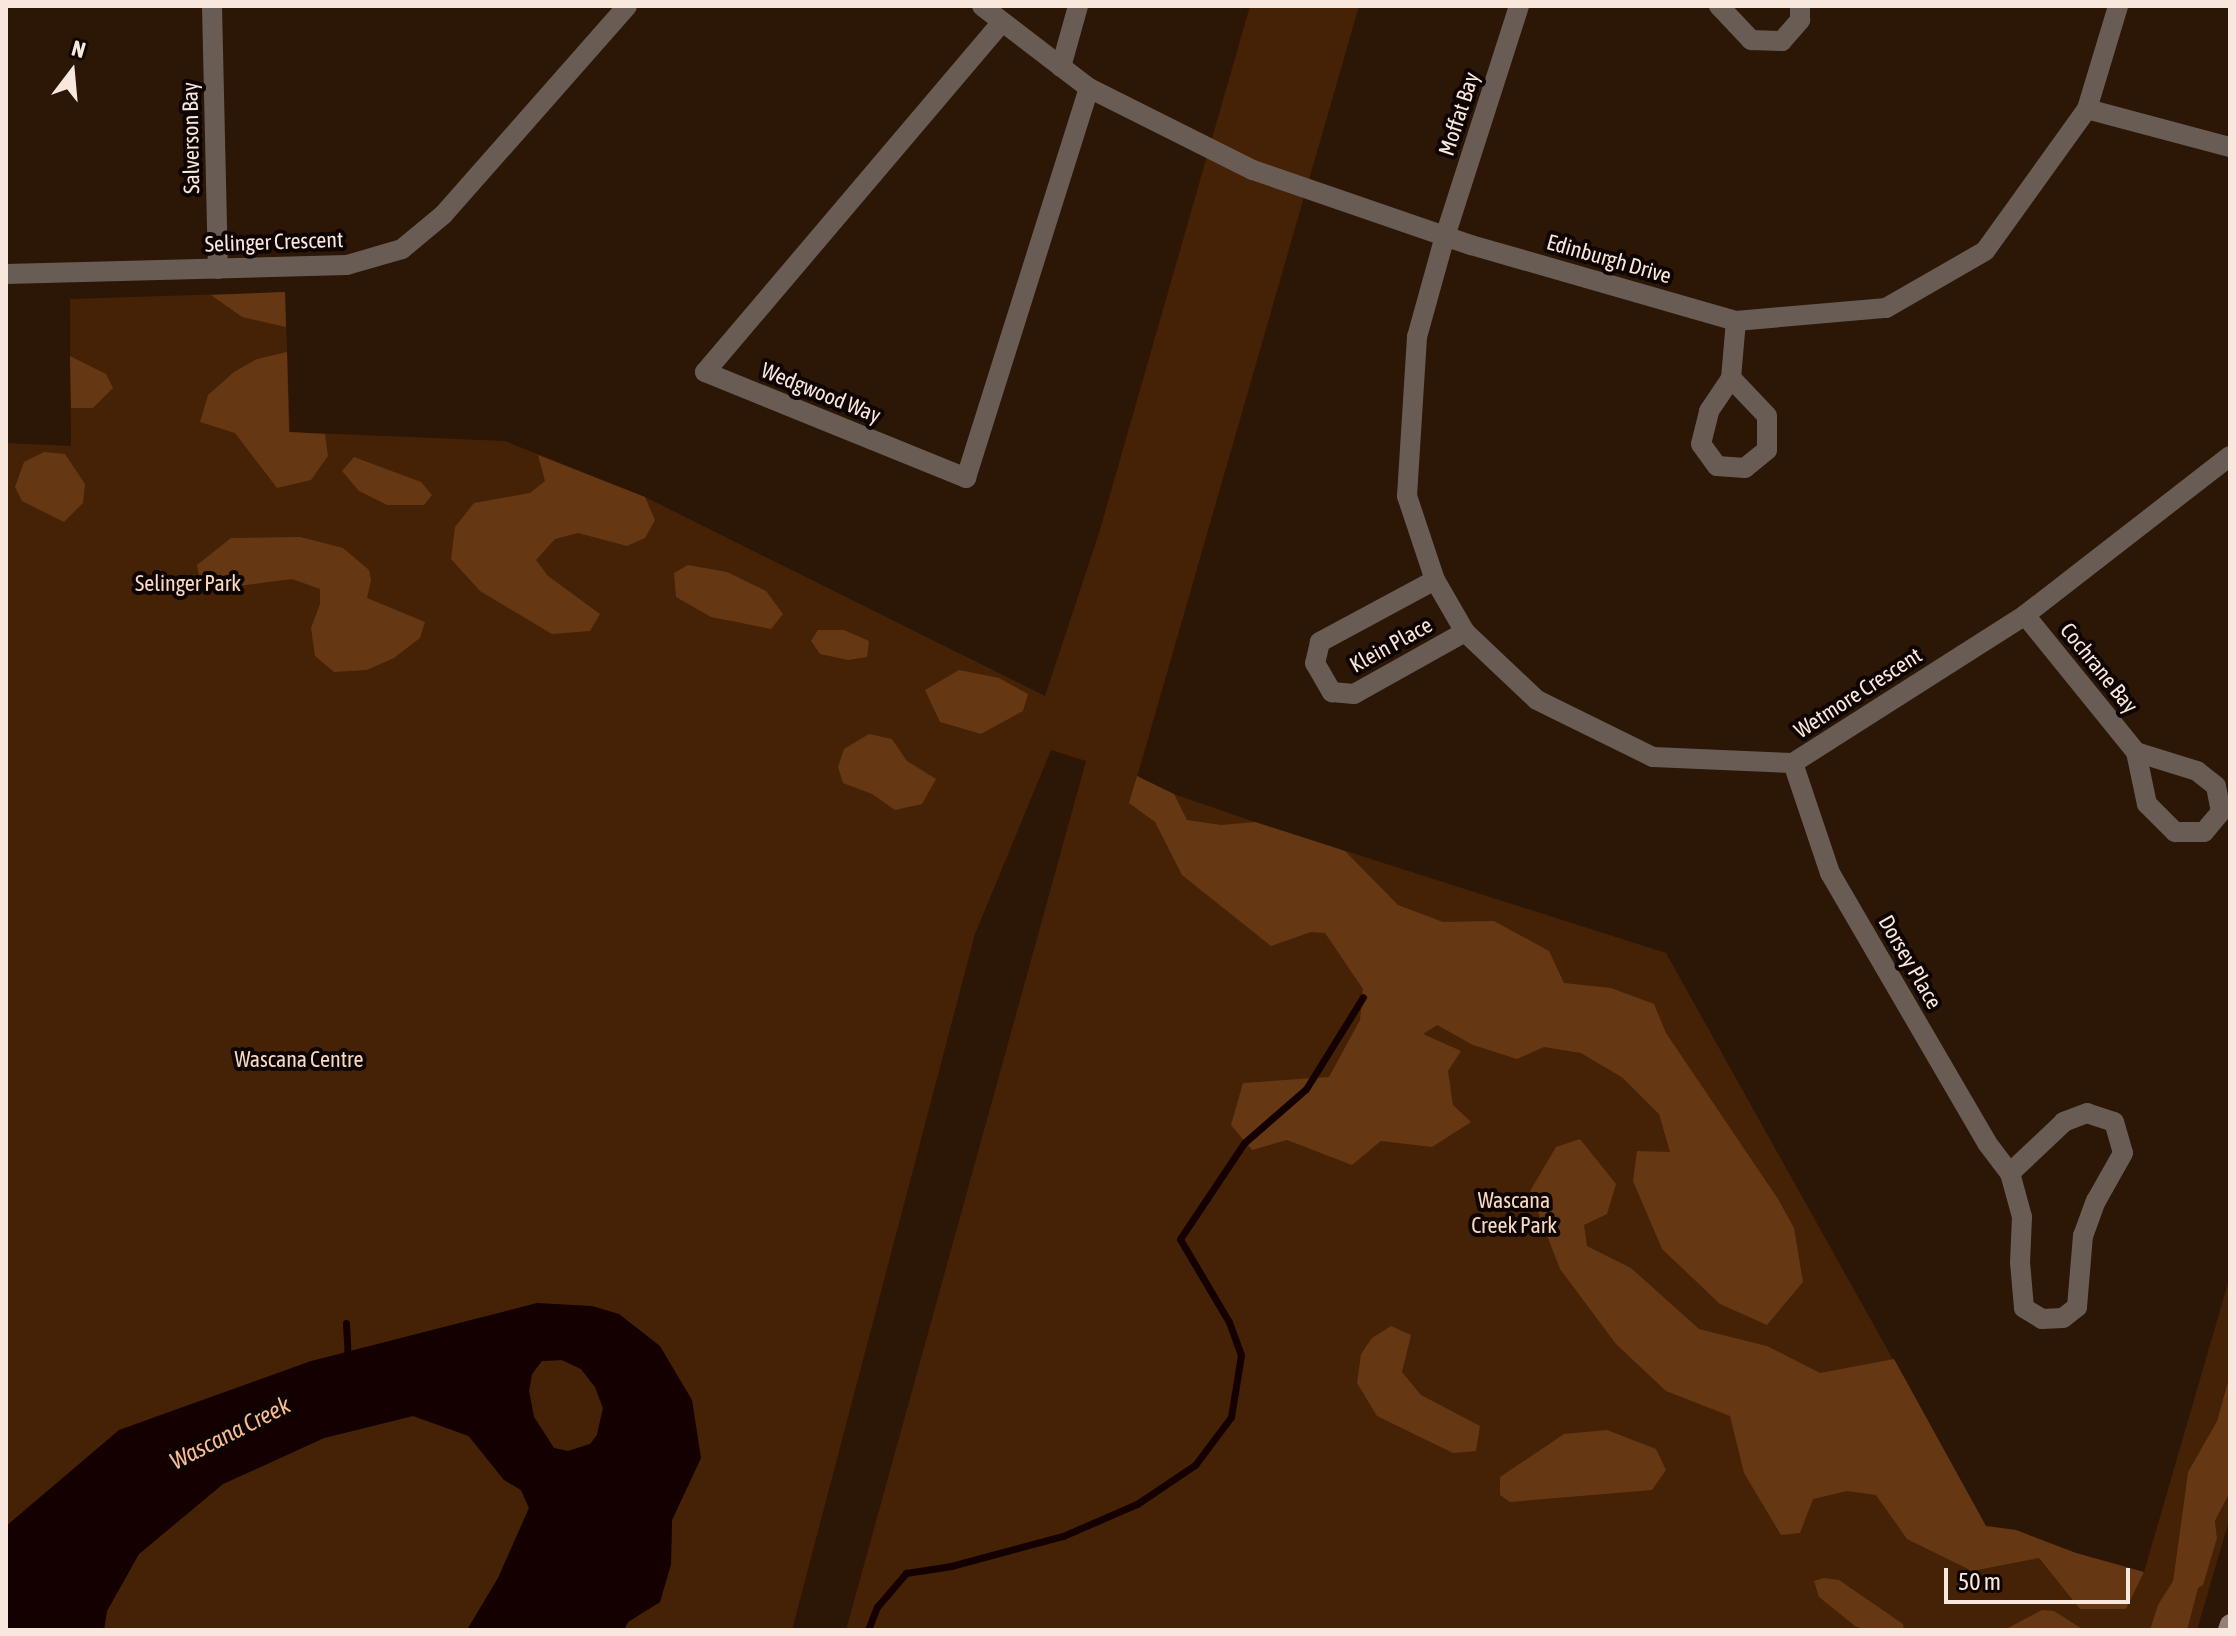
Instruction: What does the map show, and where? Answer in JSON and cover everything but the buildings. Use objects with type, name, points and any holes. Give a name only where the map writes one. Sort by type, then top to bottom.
[{"type":"main road","points":[[2228,1630],[2230,1624]]},
{"type":"street","name":"Salverson Bay","points":[[212,6],[218,269]]},
{"type":"street","name":"Selinger Crescent","points":[[6,274],[347,265],[402,249],[443,215],[627,6]]},
{"type":"street","name":"Edinburgh Drive","points":[[982,6],[1089,88],[1253,170],[1445,236],[1736,321],[1886,308],[1985,251],[2087,109],[2118,6]]},
{"type":"street","points":[[1061,67],[1078,6]]},
{"type":"street","name":"Moffat Bay","points":[[1445,236],[1519,6]]},
{"type":"street","points":[[1719,6],[1751,40],[1782,41],[1800,20],[1800,6]]},
{"type":"street","name":"Wedgwood Way","points":[[1002,22],[705,372],[966,478],[1089,88]]},
{"type":"street","points":[[2087,109],[2230,147]]},
{"type":"street","name":"Wetmore Crescent","points":[[1445,236],[1417,337],[1407,496],[1435,580],[1465,632],[1537,700],[1653,757],[1793,763],[2025,615],[2230,456]]},
{"type":"street","points":[[1731,378],[1736,321]]},
{"type":"street","name":"Klein Place","points":[[1435,580],[1320,642],[1315,663],[1320,673],[1332,692],[1354,694],[1465,632]]},
{"type":"street","name":"Cochrane Bay","points":[[2025,615],[2136,752],[2147,804],[2175,832],[2204,832],[2221,812],[2216,786],[2197,771],[2136,752]]},
{"type":"street","name":"Dorsey Place","points":[[1793,763],[1830,873],[1987,1143],[2010,1173],[2022,1217],[2020,1262],[2024,1308],[2042,1319],[2063,1318],[2077,1307],[2083,1236],[2096,1201],[2123,1153],[2114,1122],[2087,1113],[2064,1122],[2010,1173]]},
{"type":"green space","points":[[1250,6],[1359,6],[1137,777],[1174,794],[1255,822],[1666,953],[1986,1526],[2016,1530],[2076,1553],[2144,1572],[2230,1276],[2230,1374],[2217,1421],[2188,1472],[2173,1580],[2217,1538],[2215,1521],[2230,1492],[2230,1517],[2197,1630],[846,1630],[1086,761],[1051,750],[975,934],[792,1630],[624,1630],[628,1622],[660,1602],[671,1564],[672,1520],[701,1458],[619,1314],[6,1526],[6,443],[71,446],[70,299],[285,292],[290,432],[505,441],[645,497],[1045,696],[1099,533]]},
{"type":"green space","points":[[562,1360],[581,1369],[595,1387],[603,1408],[597,1435],[590,1445],[568,1451],[554,1448],[534,1417],[529,1391],[532,1374],[542,1361]]},
{"type":"green space","points":[[413,1416],[468,1436],[504,1480],[521,1490],[529,1509],[498,1578],[467,1630],[104,1630],[107,1611],[139,1554],[223,1484],[324,1438]]},
{"type":"shaded area","points":[[285,292],[286,327],[242,317],[211,295]]},
{"type":"shaded area","points":[[287,352],[289,432],[325,434],[328,456],[311,480],[277,488],[235,433],[200,422],[208,395],[234,372],[257,359]]},
{"type":"shaded area","points":[[70,356],[106,374],[113,388],[93,408],[71,408]]},
{"type":"shaded area","points":[[44,452],[65,454],[85,484],[83,503],[64,522],[22,501],[15,487],[24,462]]},
{"type":"shaded area","points":[[538,455],[645,497],[655,520],[645,538],[627,546],[578,533],[555,539],[536,560],[548,576],[600,614],[590,631],[552,634],[480,591],[451,559],[455,527],[474,503],[530,493],[545,481]]},
{"type":"shaded area","points":[[354,457],[421,482],[432,495],[424,505],[387,505],[359,491],[342,471]]},
{"type":"shaded area","points":[[300,537],[343,548],[369,570],[371,580],[367,598],[425,622],[420,638],[394,658],[367,670],[334,672],[315,656],[311,628],[320,604],[320,589],[292,579],[215,589],[200,583],[197,565],[231,538]]},
{"type":"shaded area","points":[[688,565],[727,572],[766,591],[783,614],[771,629],[711,617],[676,597],[674,573]]},
{"type":"shaded area","points":[[818,630],[844,630],[869,641],[867,657],[848,660],[820,654],[811,641]]},
{"type":"shaded area","points":[[959,670],[999,678],[1028,694],[1023,711],[981,734],[940,722],[925,690]]},
{"type":"shaded area","points":[[869,734],[892,739],[907,761],[936,779],[922,804],[895,810],[872,794],[843,783],[838,767],[844,749]]},
{"type":"shaded area","points":[[1137,776],[1174,794],[1187,820],[1221,825],[1255,822],[1345,851],[1398,905],[1443,922],[1494,921],[1549,951],[1564,983],[1611,988],[1654,1004],[1666,1033],[1778,1199],[1794,1228],[1803,1282],[1767,1325],[1720,1304],[1662,1249],[1633,1181],[1637,1151],[1670,1152],[1659,1114],[1623,1078],[1581,1053],[1544,1047],[1517,1059],[1473,1045],[1437,1025],[1423,1034],[1461,1051],[1448,1071],[1453,1105],[1471,1122],[1432,1147],[1381,1141],[1352,1165],[1287,1140],[1252,1150],[1231,1125],[1243,1083],[1329,1077],[1360,1020],[1363,989],[1325,933],[1311,932],[1271,946],[1182,875],[1155,822],[1129,803]]},
{"type":"shaded area","points":[[1580,1139],[1616,1184],[1607,1214],[1584,1225],[1587,1246],[1631,1268],[1699,1329],[1767,1346],[1820,1373],[1894,1359],[1986,1526],[2016,1530],[2076,1553],[2144,1572],[2126,1609],[2080,1609],[2039,1558],[1972,1571],[1907,1539],[1876,1495],[1847,1491],[1813,1499],[1800,1533],[1781,1535],[1744,1473],[1730,1416],[1666,1391],[1616,1344],[1560,1269],[1530,1191],[1556,1147]]},
{"type":"shaded area","points":[[1391,1326],[1411,1335],[1402,1372],[1421,1395],[1480,1426],[1476,1451],[1453,1453],[1377,1416],[1357,1383],[1361,1354],[1372,1338]]},
{"type":"shaded area","points":[[2230,1374],[2230,1492],[2215,1521],[2217,1538],[2203,1585],[2198,1588],[2187,1630],[2150,1630],[2158,1605],[2173,1581],[2188,1472],[2217,1421]]},
{"type":"shaded area","points":[[1607,1430],[1656,1449],[1666,1470],[1652,1490],[1510,1502],[1500,1495],[1500,1477],[1564,1434]]},
{"type":"shaded area","points":[[1824,1578],[1839,1580],[1903,1624],[1904,1630],[1864,1630],[1855,1626],[1819,1597],[1814,1581]]},
{"type":"shaded area","points":[[2042,1610],[2054,1611],[2084,1630],[2004,1630]]},
{"type":"water","name":"Wascana Creek","points":[[537,1303],[592,1306],[619,1314],[660,1346],[692,1400],[701,1458],[672,1520],[671,1564],[660,1602],[628,1622],[624,1630],[467,1630],[498,1578],[529,1508],[521,1490],[504,1480],[469,1436],[413,1416],[324,1438],[223,1484],[139,1554],[107,1611],[104,1630],[6,1630],[6,1526],[119,1430],[311,1361]],"holes":[[[562,1360],[581,1369],[595,1387],[603,1408],[597,1435],[590,1444],[568,1451],[554,1448],[534,1417],[529,1391],[532,1374],[542,1361]]]},
{"type":"waterway","points":[[868,1630],[877,1607],[906,1573],[951,1566],[1063,1536],[1137,1504],[1195,1465],[1231,1417],[1241,1355],[1229,1322],[1180,1239],[1244,1143],[1306,1089],[1363,997]]},
{"type":"waterway","points":[[346,1323],[348,1357]]},
{"type":"park label","name":"Selinger Park","points":[[188,584]]},
{"type":"park label","name":"Wascana Centre","points":[[299,1060]]},
{"type":"park label","name":"Wascana Creek Park","points":[[1514,1212]]}]
